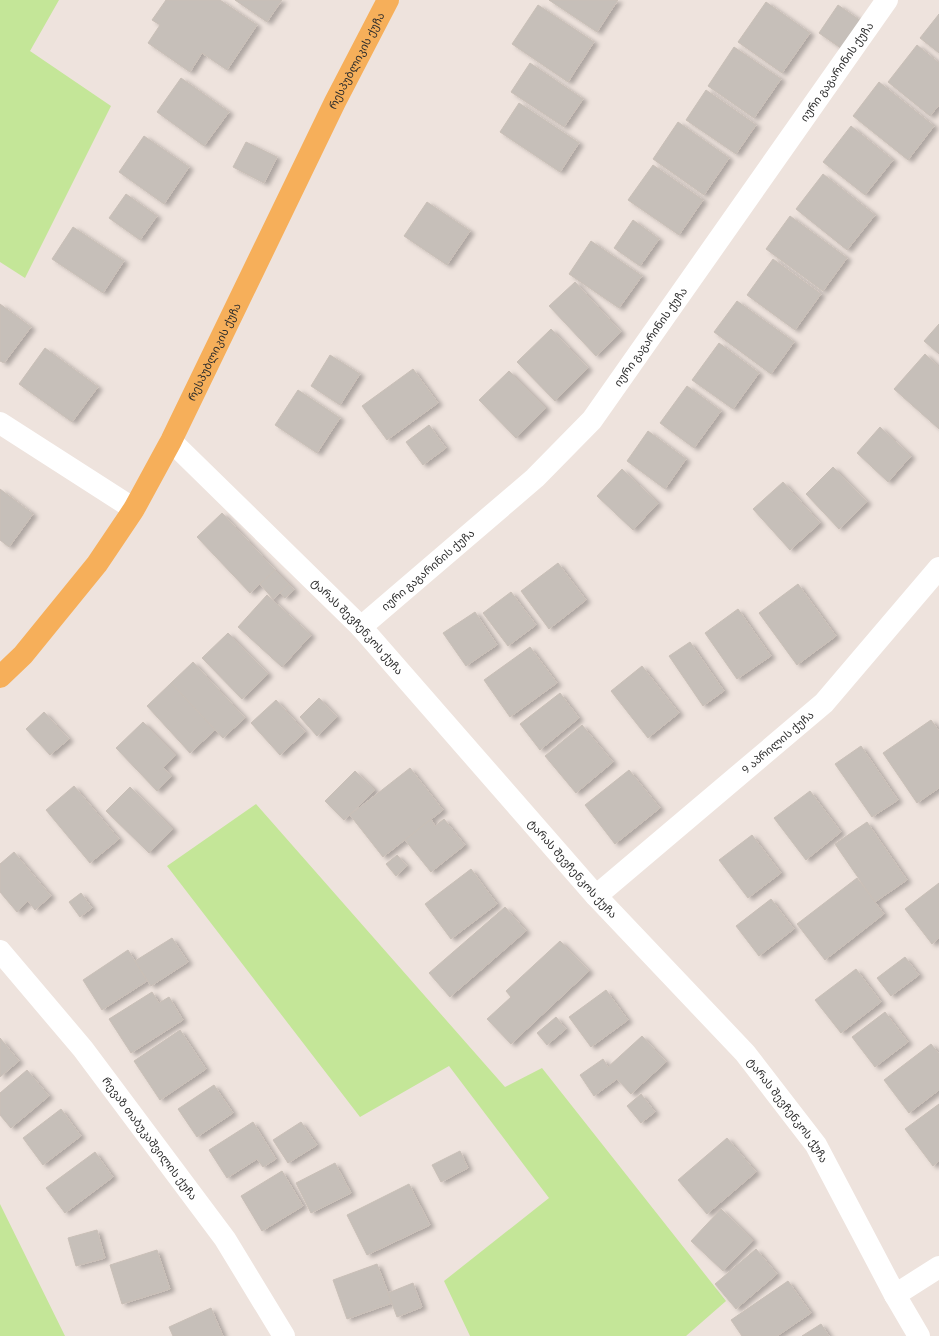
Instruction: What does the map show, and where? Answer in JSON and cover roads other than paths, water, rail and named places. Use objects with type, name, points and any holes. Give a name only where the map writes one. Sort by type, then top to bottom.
[{"type":"main road","name":"რესპუბლიკის ქუჩა","points":[[0,677],[22,655],[97,564],[134,509],[172,441],[335,102],[388,0]]},
{"type":"street","name":"იური გაგარინის ქუჩა","points":[[361,627],[535,478],[592,420],[887,0]]},
{"type":"street","points":[[0,423],[134,509]]},
{"type":"street","name":"ტარას შევჩენკოს ქუჩა","points":[[172,441],[361,627],[596,896],[745,1053],[816,1145],[895,1295],[919,1336]]},
{"type":"street","name":"9 აპრილის ქუჩა","points":[[596,896],[824,703],[939,568]]},
{"type":"street","name":"რევაზ თაბუკაშვილის ქუჩა","points":[[0,951],[83,1049],[220,1233],[284,1336]]},
{"type":"street","points":[[895,1295],[939,1268]]}]
